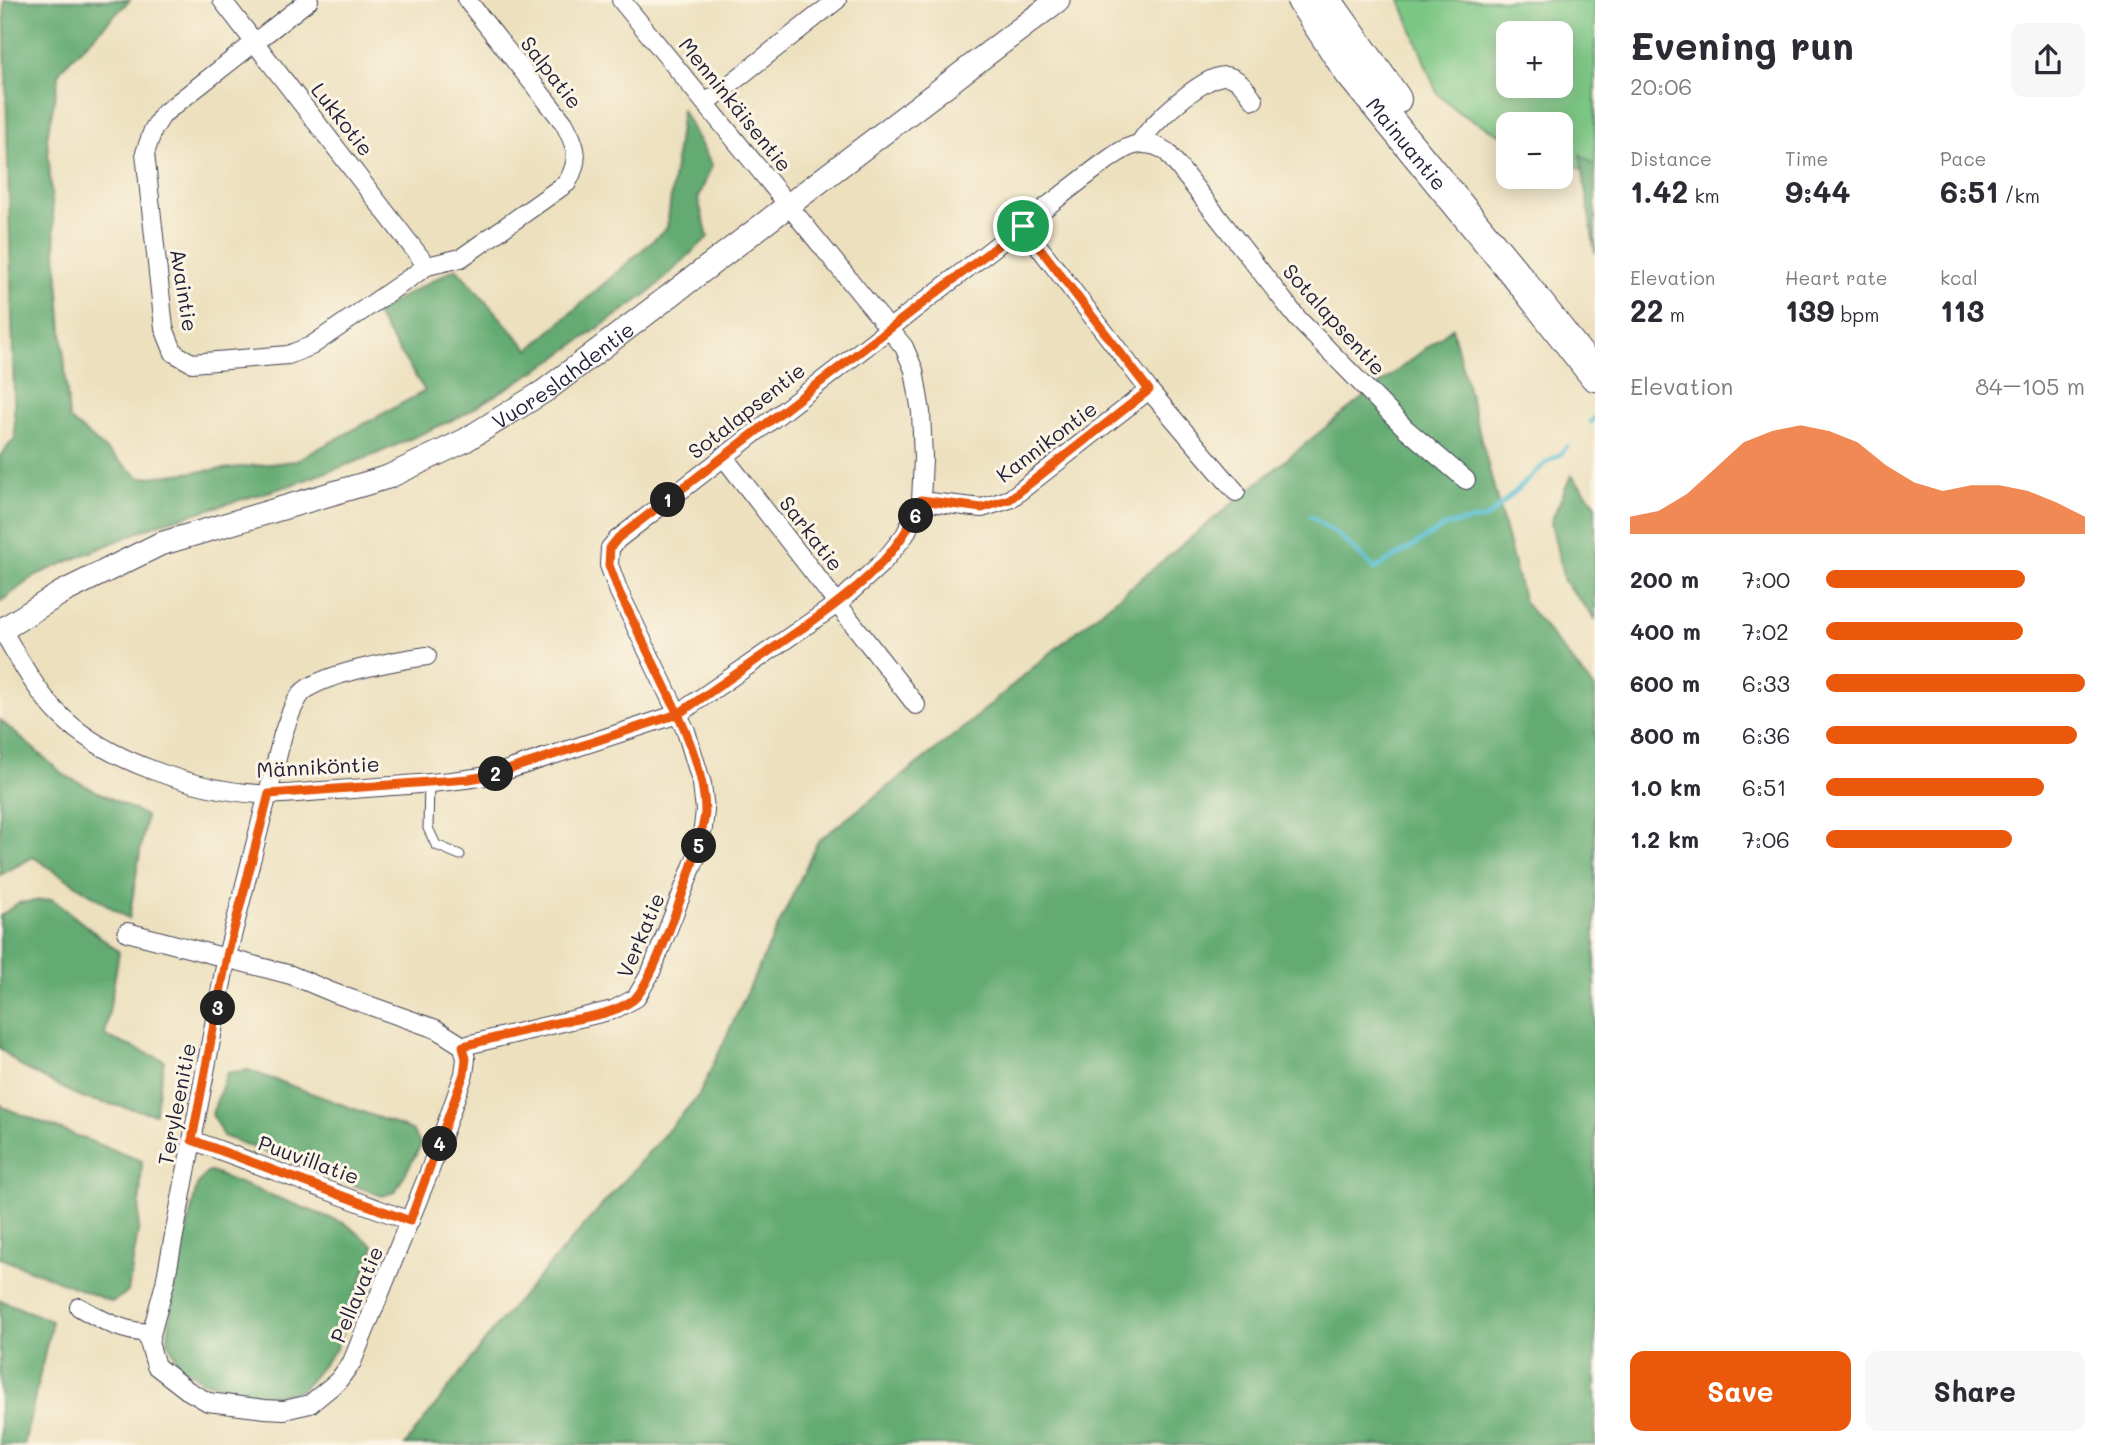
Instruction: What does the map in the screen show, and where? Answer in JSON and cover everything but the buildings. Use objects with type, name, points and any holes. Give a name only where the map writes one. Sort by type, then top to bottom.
[{"type":"highway","name":"Mainuantie","points":[[1302,0],[1350,73],[1521,281],[1595,376]]},
{"type":"highway","name":"Mainuantie","points":[[1326,0],[1433,148],[1521,281]]},
{"type":"street","name":"Lukkotie","points":[[222,0],[427,266]]},
{"type":"street","points":[[255,42],[309,0]]},
{"type":"street","name":"Salpatie","points":[[427,266],[461,258],[471,252],[567,183],[576,166],[574,143],[564,123],[467,0]]},
{"type":"street","name":"Menninkäisentie","points":[[621,0],[788,204]]},
{"type":"street","points":[[706,103],[836,0]]},
{"type":"street","name":"Vuoreslahdentie","points":[[1,630],[61,593],[160,544],[385,478],[464,441],[546,390],[1058,0]]},
{"type":"street","name":"Avaintie","points":[[255,42],[163,114],[153,130],[145,153],[164,328],[174,352],[192,363],[288,355],[311,346],[427,266]]},
{"type":"street","points":[[1148,144],[1154,123],[1210,78],[1234,78],[1254,100]]},
{"type":"street","name":"Sotalapsentie","points":[[678,714],[619,592],[609,565],[610,548],[618,538],[723,456],[1125,148],[1148,144],[1167,152],[1307,328],[1405,428],[1466,480]]},
{"type":"street","points":[[678,714],[837,604],[883,562],[905,535],[921,500],[921,412],[914,370],[904,346],[788,204]]},
{"type":"street","points":[[1023,226],[1149,390],[1236,492]]},
{"type":"street","name":"Kannikontie","points":[[921,500],[982,508],[1010,499],[1149,390]]},
{"type":"street","name":"Sarkatie","points":[[723,456],[916,705]]},
{"type":"street","name":"Männiköntie","points":[[1,630],[44,697],[63,719],[86,737],[143,765],[212,787],[269,794],[429,783],[492,775],[678,714]]},
{"type":"street","name":"Teryleenitie","points":[[150,1337],[165,1283],[227,956],[292,707],[302,693],[318,681],[404,659],[427,656]]},
{"type":"street","name":"Verkatie","points":[[463,1046],[612,1010],[636,998],[643,990],[696,855],[703,828],[705,810],[702,784],[678,714]]},
{"type":"street","points":[[127,932],[192,950],[227,956],[291,975],[334,993],[436,1028],[463,1046]]},
{"type":"street","name":"Pellavatie","points":[[150,1337],[156,1366],[208,1402],[284,1410],[310,1404],[338,1381],[352,1362],[410,1221],[464,1074],[466,1059],[463,1046]]},
{"type":"street","name":"Puuvillatie","points":[[192,1140],[410,1221]]},
{"type":"street","points":[[79,1307],[106,1323],[150,1337]]},
{"type":"lane","points":[[429,783],[428,828],[436,845],[460,855]]},
{"type":"green space","points":[[4,0],[130,0],[60,70],[47,138],[69,419],[140,478],[296,461],[425,391],[374,312],[456,268],[529,350],[667,228],[682,110],[712,165],[698,199],[708,237],[651,291],[550,362],[461,416],[374,455],[291,485],[155,525],[36,575],[0,602],[0,456],[15,438]]},
{"type":"green space","points":[[1400,0],[1595,0],[1595,177],[1573,165],[1573,112],[1496,112],[1496,132],[1459,113],[1437,93]]},
{"type":"green space","points":[[1580,154],[1595,166],[1595,253]]},
{"type":"green space","points":[[1452,328],[1524,602],[1595,689],[1595,1445],[405,1445],[502,1319],[699,1095],[818,841],[966,726],[1037,664],[1343,413]]},
{"type":"green space","points":[[1571,475],[1595,503],[1595,619],[1564,581],[1551,522]]},
{"type":"green space","points":[[0,720],[64,775],[146,816],[129,919],[33,857],[0,875]]},
{"type":"green space","points":[[52,899],[119,952],[105,1036],[164,1060],[155,1114],[82,1098],[22,1067],[0,1048],[0,916],[18,903]]},
{"type":"green space","points":[[248,1070],[412,1130],[421,1145],[395,1192],[382,1196],[223,1136],[212,1114],[227,1073]]},
{"type":"green space","points":[[0,1104],[142,1161],[138,1232],[128,1292],[112,1302],[0,1258]]},
{"type":"green space","points":[[208,1171],[346,1224],[374,1246],[336,1349],[301,1391],[263,1396],[202,1381],[179,1365],[168,1340],[172,1297],[197,1185]]},
{"type":"green space","points":[[0,1300],[52,1321],[24,1445],[0,1445]]},
{"type":"waterway","points":[[1591,422],[1595,418]]},
{"type":"waterway","points":[[1310,516],[1342,538],[1375,569],[1447,525],[1487,518],[1567,446]]},
{"type":"route","points":[[1023,226],[723,456],[618,538],[610,548],[609,565],[619,592],[678,714],[492,775],[369,788],[269,794],[227,956],[192,1140],[410,1221],[464,1074],[466,1059],[463,1046],[612,1010],[636,998],[651,972],[696,855],[703,828],[705,810],[702,784],[678,714],[837,604],[883,562],[905,535],[921,500],[982,508],[1010,499],[1149,390],[1023,226]]}]
